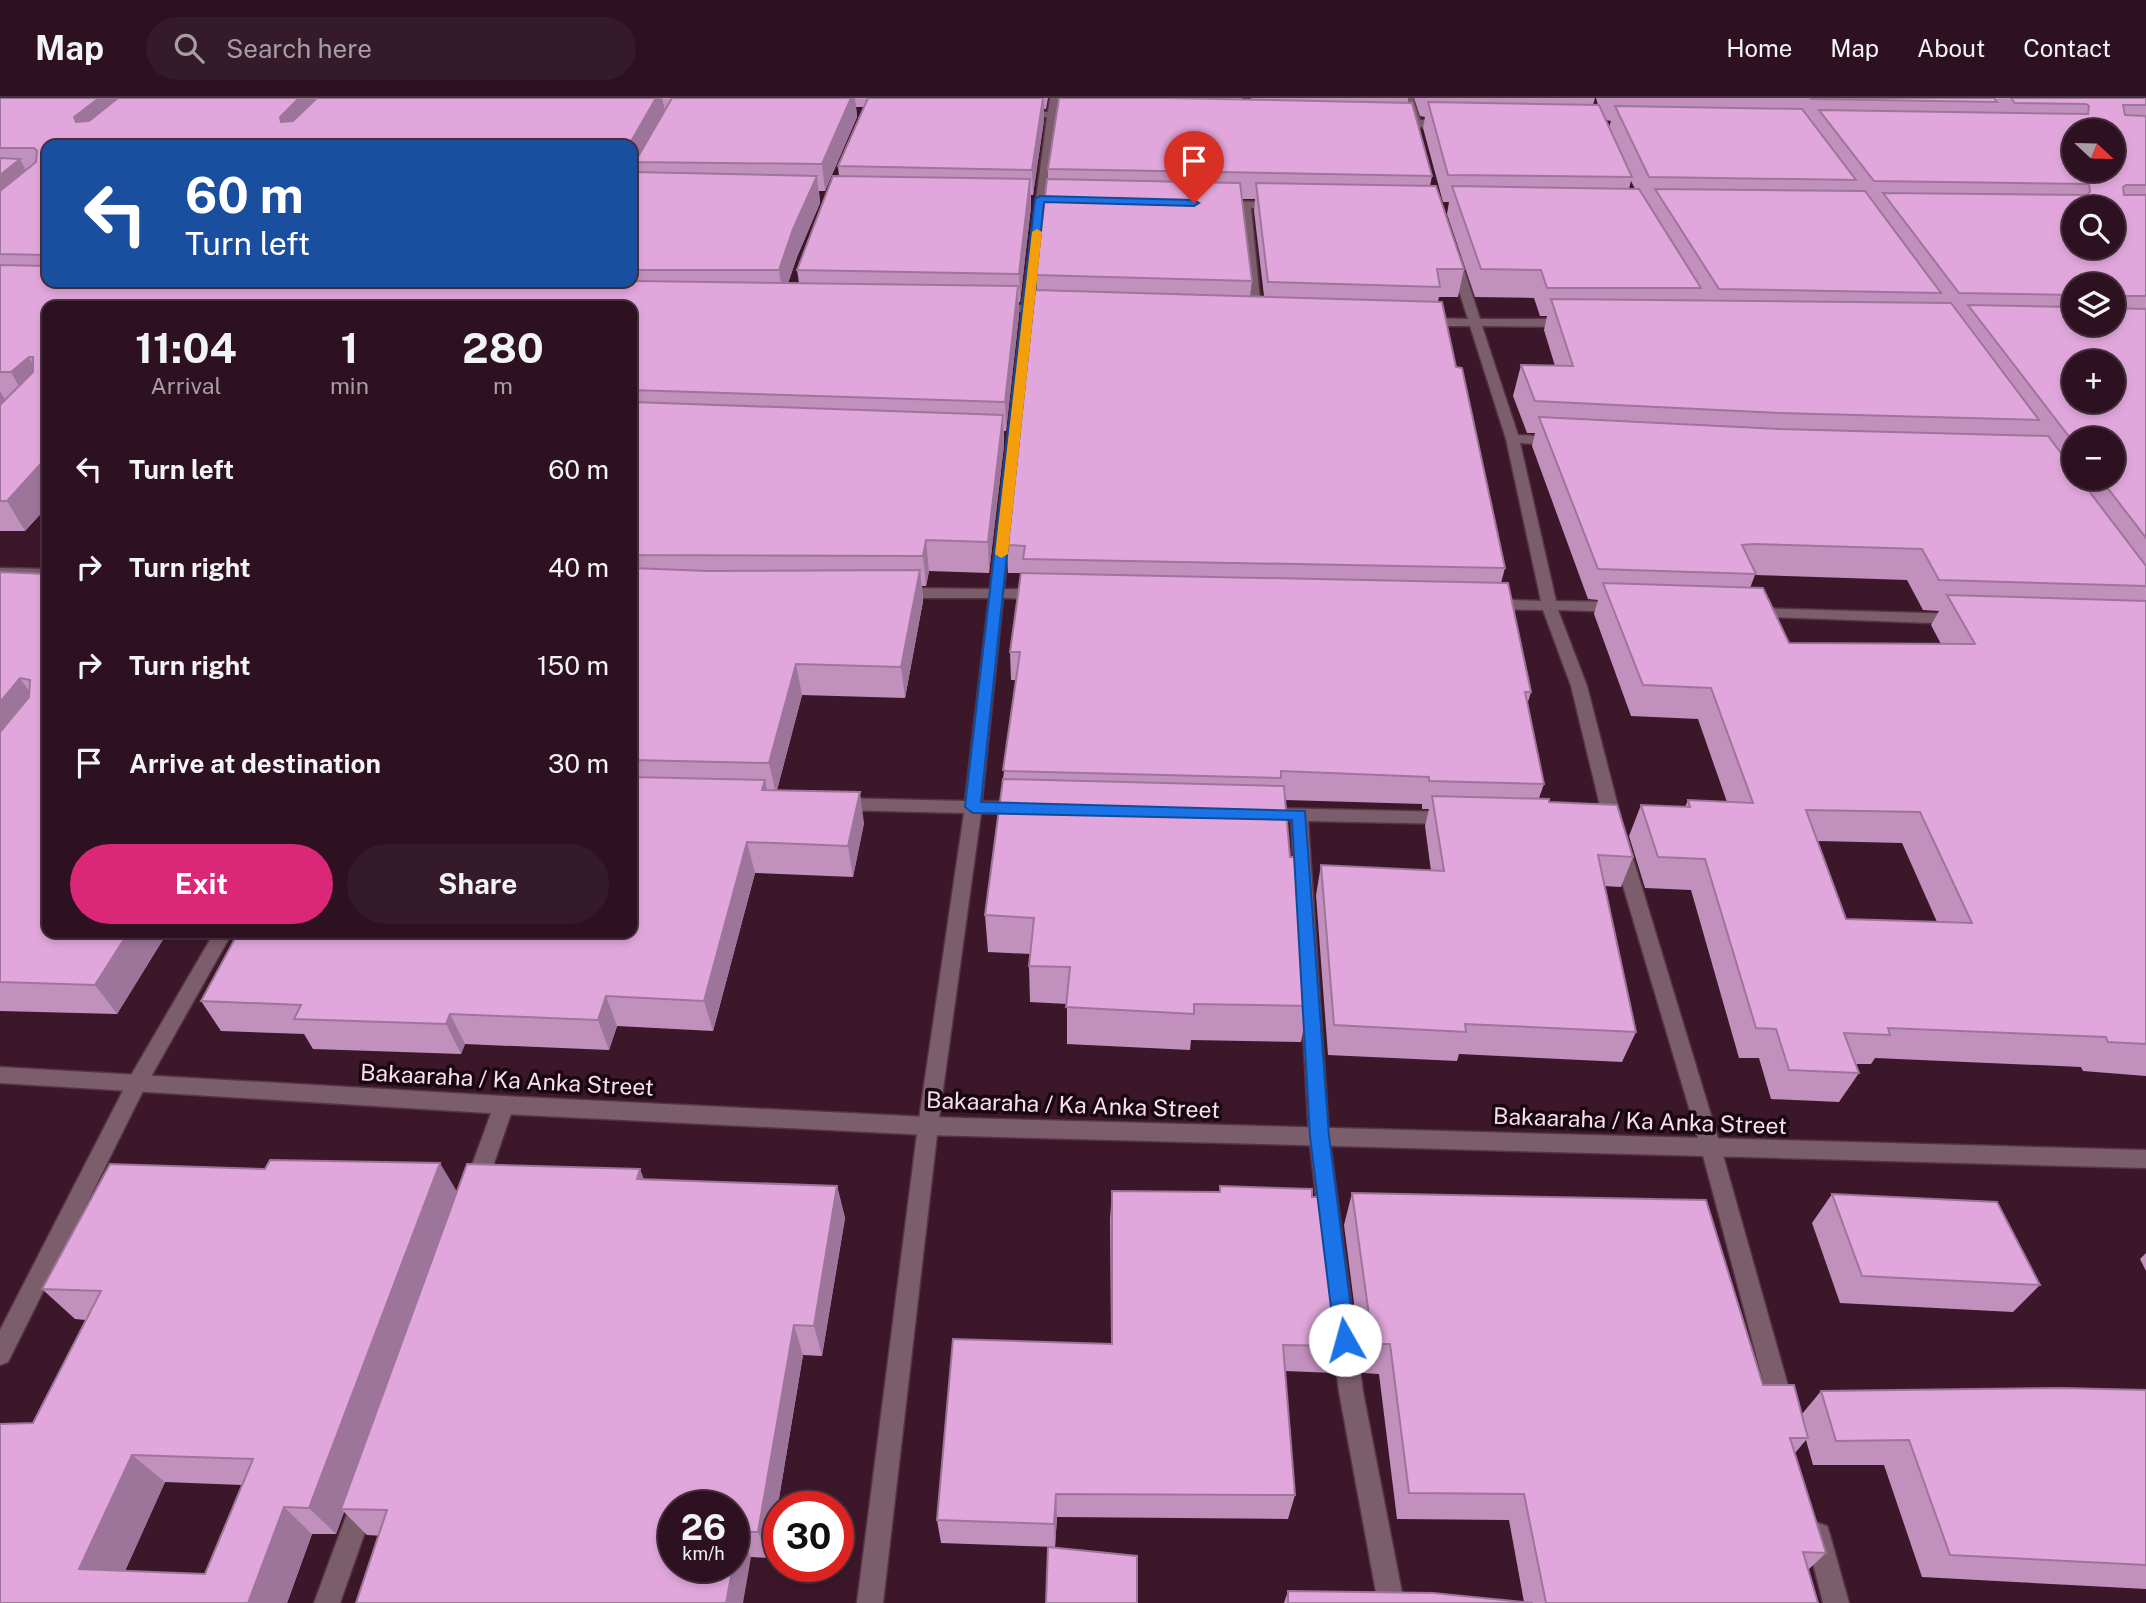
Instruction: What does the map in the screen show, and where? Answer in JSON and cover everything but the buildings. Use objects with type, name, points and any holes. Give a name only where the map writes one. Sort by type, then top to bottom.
[{"type":"street","points":[[870,1603],[928,1126],[973,807],[997,593],[1008,438],[1029,309],[1040,199],[1055,98]]},
{"type":"street","points":[[1408,98],[1419,134]]},
{"type":"street","points":[[1013,114],[1092,116]]},
{"type":"street","points":[[1388,122],[1455,123]]},
{"type":"street","points":[[1204,204],[1286,205]]},
{"type":"street","points":[[1245,205],[1258,317]]},
{"type":"street","points":[[1448,241],[1513,439],[1549,605],[1579,686],[1606,822],[1711,1148],[1788,1427]]},
{"type":"street","points":[[976,308],[1070,311]]},
{"type":"street","points":[[1245,316],[1272,317]]},
{"type":"street","points":[[1408,321],[1583,323]]},
{"type":"street","points":[[1513,439],[1566,442]]},
{"type":"street","points":[[0,572],[42,573]]},
{"type":"street","points":[[889,593],[1051,594]]},
{"type":"street","points":[[1468,604],[1632,608]]},
{"type":"street","points":[[1729,612],[1979,620]]},
{"type":"street","points":[[822,804],[1041,809]]},
{"type":"street","points":[[1245,813],[1463,818]]},
{"type":"street","points":[[1299,814],[1319,1136],[1351,1392],[1391,1603]]},
{"type":"street","points":[[0,1354],[137,1083],[220,938]]},
{"type":"street","name":"Bakaaraha / Ka Anka Street","points":[[0,1075],[504,1105],[928,1126],[2146,1159]]},
{"type":"street","points":[[467,1210],[504,1105]]},
{"type":"street","points":[[327,1603],[369,1485]]},
{"type":"street","points":[[1813,1520],[1836,1603]]},
{"type":"slow traffic","points":[[1001,554],[1037,232]]},
{"type":"route","points":[[1194,203],[1040,199],[973,807],[1299,814],[1319,1136],[1345,1340]]}]
